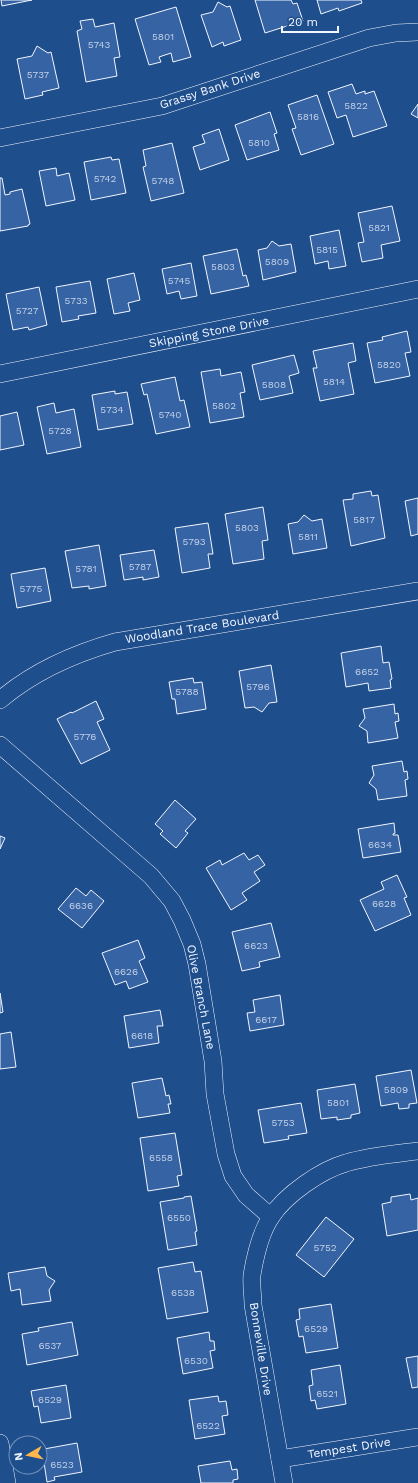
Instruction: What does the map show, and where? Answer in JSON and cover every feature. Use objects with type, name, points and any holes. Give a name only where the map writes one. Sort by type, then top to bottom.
[{"type":"street","name":"Grassy Bank Drive","points":[[0,138],[162,106],[369,38],[396,33],[418,32]]},
{"type":"street","name":"Skipping Stone Drive","points":[[0,374],[418,289]]},
{"type":"street","name":"Woodland Trace Boulevard","points":[[0,700],[21,683],[51,666],[83,651],[115,642],[418,592]]},
{"type":"street","name":"Olive Branch Lane","points":[[0,745],[151,876],[172,901],[192,944],[197,964],[213,1061],[215,1094],[226,1154],[233,1176],[246,1196],[271,1217]]},
{"type":"street","name":"Bonneville Drive","points":[[284,1483],[253,1305],[252,1276],[259,1244],[271,1217],[291,1194],[308,1181],[345,1163],[365,1158],[418,1151]]},
{"type":"street","name":"Tempest Drive","points":[[280,1459],[418,1437]]},
{"type":"street","points":[[0,1443],[7,1483]]},
{"type":"building","points":[[1,0],[32,0],[2,6]]},
{"type":"building","points":[[255,0],[291,0],[293,4],[297,3],[303,21],[265,33]]},
{"type":"building","points":[[317,0],[361,0],[362,3],[339,11],[338,8],[321,14]]},
{"type":"building","points":[[218,2],[227,7],[230,6],[241,40],[224,46],[223,42],[212,47],[201,15],[213,12]]},
{"type":"building","points":[[176,7],[191,57],[173,62],[171,53],[159,57],[161,62],[149,65],[135,19]]},
{"type":"building","points":[[93,19],[95,27],[114,23],[120,57],[114,58],[117,76],[86,82],[77,31],[82,29],[80,21]]},
{"type":"building","points":[[37,46],[48,53],[51,52],[59,88],[42,92],[43,95],[25,99],[17,59],[32,56]]},
{"type":"building","points":[[352,84],[356,94],[365,91],[365,94],[374,91],[387,126],[353,137],[346,115],[337,118],[328,92]]},
{"type":"building","points":[[317,95],[334,144],[301,155],[292,129],[296,128],[288,105]]},
{"type":"building","points":[[418,104],[418,118],[411,114]]},
{"type":"building","points":[[270,112],[277,133],[274,134],[279,150],[247,160],[235,125]]},
{"type":"building","points":[[219,129],[229,160],[200,170],[193,147],[205,143],[202,135]]},
{"type":"building","points":[[172,143],[184,193],[151,201],[143,167],[146,166],[143,150]]},
{"type":"building","points":[[111,157],[112,160],[119,159],[126,193],[91,200],[84,162]]},
{"type":"building","points":[[56,168],[57,176],[69,173],[75,200],[46,206],[39,171]]},
{"type":"building","points":[[0,178],[2,178],[5,195],[22,189],[30,224],[28,226],[0,231]]},
{"type":"building","points":[[392,206],[400,241],[381,245],[383,258],[362,262],[358,243],[364,242],[358,213]]},
{"type":"building","points":[[339,230],[346,266],[329,269],[328,261],[315,264],[310,236]]},
{"type":"building","points":[[272,241],[279,246],[291,244],[296,272],[263,280],[258,250],[267,248]]},
{"type":"building","points":[[237,249],[243,276],[246,275],[249,286],[211,294],[203,256]]},
{"type":"building","points":[[191,263],[197,296],[181,299],[179,291],[167,294],[162,269]]},
{"type":"building","points":[[134,273],[140,300],[128,303],[130,311],[114,314],[107,279]]},
{"type":"building","points":[[90,281],[96,313],[78,316],[79,319],[62,322],[56,287]]},
{"type":"building","points":[[39,287],[47,325],[29,330],[28,327],[13,330],[6,294]]},
{"type":"building","points":[[407,331],[411,352],[405,353],[410,376],[375,383],[367,343],[383,340],[382,337]]},
{"type":"building","points":[[353,343],[356,361],[348,363],[354,394],[320,401],[313,368],[317,368],[313,351]]},
{"type":"building","points":[[294,355],[299,373],[289,376],[293,393],[260,400],[252,365]]},
{"type":"building","points":[[220,369],[221,376],[241,372],[245,392],[240,393],[244,417],[210,423],[201,372]]},
{"type":"building","points":[[175,377],[180,401],[184,400],[190,427],[156,434],[147,394],[144,395],[141,384]]},
{"type":"building","points":[[115,391],[115,394],[127,392],[133,424],[98,430],[92,395]]},
{"type":"building","points":[[54,403],[56,413],[74,409],[81,447],[47,454],[37,407]]},
{"type":"building","points":[[17,412],[24,445],[0,450],[0,416]]},
{"type":"building","points":[[371,491],[372,496],[378,495],[385,538],[351,546],[343,500],[353,499],[353,494]]},
{"type":"building","points":[[418,498],[418,534],[411,536],[405,501]]},
{"type":"building","points":[[263,507],[268,540],[262,541],[264,559],[233,564],[225,514]]},
{"type":"building","points":[[304,515],[312,521],[322,519],[327,548],[293,554],[288,524],[298,522]]},
{"type":"building","points":[[208,523],[213,554],[208,554],[210,568],[182,573],[175,528]]},
{"type":"building","points":[[99,545],[106,586],[89,589],[89,586],[72,588],[65,551]]},
{"type":"building","points":[[154,550],[159,577],[143,580],[143,577],[124,580],[120,555]]},
{"type":"building","points":[[45,568],[51,601],[17,608],[11,574]]},
{"type":"building","points":[[381,646],[383,663],[389,662],[392,679],[390,680],[391,688],[369,691],[368,683],[346,687],[341,653]]},
{"type":"building","points":[[271,665],[277,702],[269,703],[262,712],[254,707],[245,708],[239,671]]},
{"type":"building","points":[[193,678],[194,683],[202,682],[206,709],[177,714],[175,699],[172,699],[169,682]]},
{"type":"building","points":[[96,701],[104,719],[97,722],[110,750],[81,764],[57,719]]},
{"type":"building","points":[[394,704],[395,714],[398,713],[399,721],[395,722],[398,738],[368,743],[367,731],[359,726],[365,718],[363,709]]},
{"type":"building","points":[[402,761],[404,772],[407,771],[408,779],[405,780],[407,796],[378,800],[376,789],[369,783],[374,775],[372,766]]},
{"type":"building","points":[[175,800],[196,819],[185,831],[188,833],[176,848],[160,834],[163,831],[155,824]]},
{"type":"building","points":[[394,823],[395,833],[393,835],[398,835],[401,852],[363,858],[358,829]]},
{"type":"building","points":[[0,836],[5,838],[0,849]]},
{"type":"building","points":[[244,853],[249,860],[258,855],[265,865],[254,872],[260,881],[242,893],[247,900],[231,910],[206,868],[220,860],[222,865]]},
{"type":"building","points":[[397,875],[407,897],[404,898],[411,915],[375,931],[360,900],[384,889],[381,882]]},
{"type":"building","points":[[76,888],[86,896],[91,890],[104,901],[82,928],[58,909]]},
{"type":"building","points":[[271,923],[280,957],[259,962],[260,967],[242,971],[232,932]]},
{"type":"building","points":[[138,940],[145,958],[139,961],[148,982],[129,989],[126,981],[115,985],[102,953]]},
{"type":"building","points":[[0,993],[3,1012],[0,1013]]},
{"type":"building","points":[[280,995],[284,1025],[250,1031],[247,1013],[255,1012],[253,1000]]},
{"type":"building","points":[[160,1010],[163,1026],[157,1026],[159,1043],[129,1048],[124,1016]]},
{"type":"building","points":[[11,1032],[16,1067],[0,1069],[0,1034]]},
{"type":"building","points":[[411,1070],[417,1103],[409,1104],[409,1108],[399,1109],[398,1103],[381,1106],[376,1076]]},
{"type":"building","points":[[162,1078],[166,1096],[169,1095],[171,1104],[168,1104],[170,1113],[138,1118],[132,1083]]},
{"type":"building","points":[[355,1084],[360,1113],[351,1115],[351,1118],[337,1120],[337,1117],[321,1119],[317,1090]]},
{"type":"building","points":[[301,1103],[307,1133],[288,1136],[289,1139],[264,1143],[258,1110]]},
{"type":"building","points":[[175,1133],[182,1175],[177,1176],[179,1186],[148,1191],[140,1138]]},
{"type":"building","points":[[410,1194],[411,1200],[418,1198],[418,1230],[387,1236],[382,1204],[391,1202],[391,1197]]},
{"type":"building","points":[[191,1196],[197,1231],[195,1232],[197,1245],[168,1250],[160,1202]]},
{"type":"building","points":[[326,1217],[354,1239],[324,1277],[296,1255]]},
{"type":"building","points":[[193,1262],[195,1272],[201,1271],[208,1312],[167,1319],[158,1268]]},
{"type":"building","points":[[45,1267],[47,1276],[55,1281],[49,1290],[51,1301],[22,1305],[20,1289],[11,1291],[8,1273]]},
{"type":"building","points":[[331,1304],[338,1348],[306,1353],[303,1336],[299,1337],[296,1320],[300,1319],[299,1309]]},
{"type":"building","points":[[72,1322],[78,1355],[27,1365],[22,1334],[39,1331],[38,1328]]},
{"type":"building","points":[[209,1332],[210,1341],[214,1341],[215,1350],[210,1351],[213,1368],[183,1374],[177,1338]]},
{"type":"building","points":[[418,1356],[418,1387],[412,1388],[406,1358]]},
{"type":"building","points":[[340,1365],[346,1404],[317,1409],[315,1400],[311,1401],[309,1386],[313,1385],[311,1370]]},
{"type":"building","points":[[66,1385],[71,1418],[41,1423],[38,1406],[34,1407],[31,1391]]},
{"type":"building","points":[[218,1396],[219,1402],[226,1401],[228,1415],[222,1416],[225,1434],[195,1439],[189,1400]]},
{"type":"building","points":[[77,1443],[82,1472],[54,1477],[55,1480],[47,1482],[46,1475],[48,1475],[48,1448]]},
{"type":"building","points":[[230,1461],[232,1470],[237,1469],[238,1479],[233,1480],[233,1483],[201,1483],[198,1466]]}]
